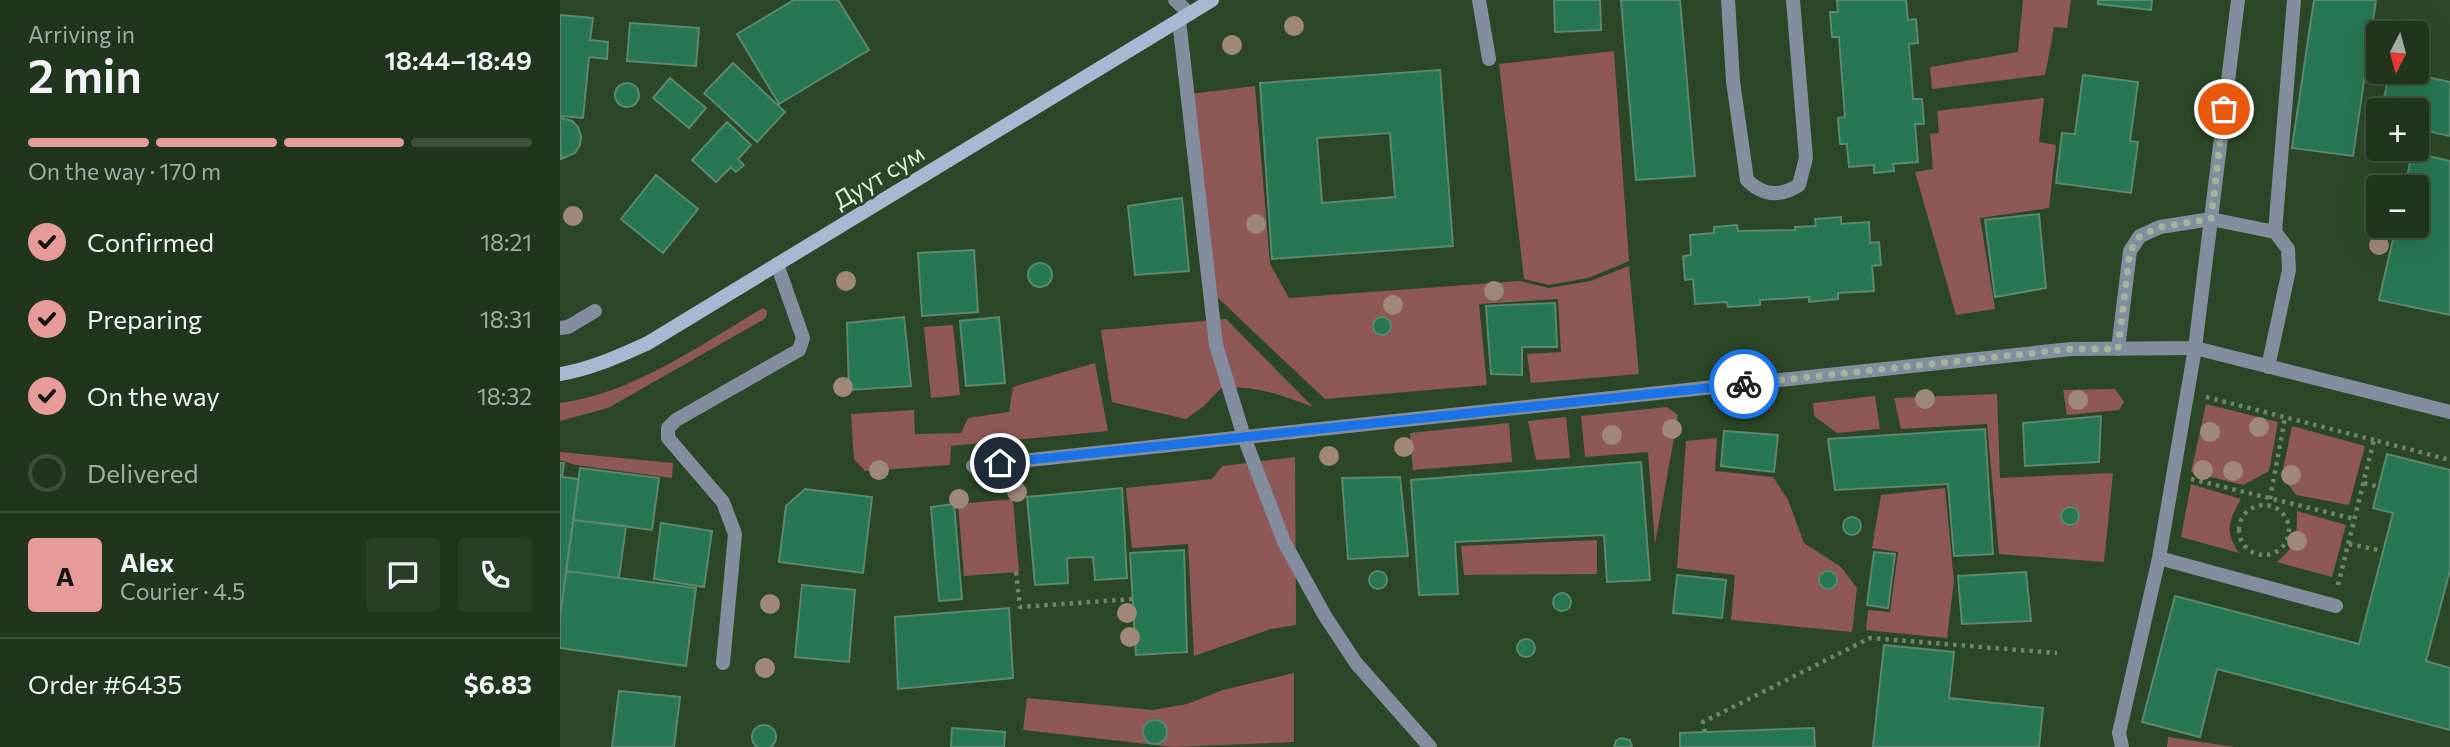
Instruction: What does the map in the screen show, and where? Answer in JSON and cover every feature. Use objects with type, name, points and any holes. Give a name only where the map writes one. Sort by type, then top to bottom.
[{"type":"main road","name":"Дуут сум","points":[[560,374],[600,364],[648,343],[1212,0]]},
{"type":"street","points":[[1175,0],[1184,17],[1216,345],[1244,437],[1284,542],[1325,616],[1356,663],[1430,747]]},
{"type":"street","points":[[1479,0],[1489,59]]},
{"type":"street","points":[[1728,0],[1733,81],[1747,180],[1757,190],[1773,195],[1789,191],[1799,184],[1806,158],[1793,0]]},
{"type":"street","points":[[2122,747],[2119,733],[2160,558],[2195,348],[2238,0]]},
{"type":"street","points":[[2268,367],[2289,270],[2288,249],[2276,232],[2294,0]]},
{"type":"street","points":[[2118,349],[2130,251],[2140,236],[2160,227],[2211,219],[2276,232]]},
{"type":"street","points":[[723,663],[734,534],[723,502],[668,438],[668,428],[677,420],[799,350],[803,338],[777,264]]},
{"type":"street","points":[[560,328],[568,327],[595,311]]},
{"type":"street","points":[[974,466],[2071,349],[2195,348],[2450,412]]},
{"type":"street","points":[[2160,558],[2336,606]]},
{"type":"path","points":[[2199,395],[2450,460]]},
{"type":"path","points":[[2270,505],[2285,418]]},
{"type":"path","points":[[2327,582],[2339,585],[2374,440]]},
{"type":"path","points":[[2183,477],[2355,519]]},
{"type":"path","points":[[2364,482],[2379,487]]},
{"type":"path","points":[[2256,505],[2270,505],[2281,511],[2288,523],[2288,536],[2282,548],[2271,554],[2257,555],[2246,548],[2239,537],[2239,524],[2245,512],[2256,505]]},
{"type":"path","points":[[2349,544],[2383,551]]},
{"type":"path","points":[[2255,564],[2257,555]]},
{"type":"path","points":[[1016,572],[1020,607],[1133,600]]},
{"type":"path","points":[[1705,732],[1703,722],[1870,638],[2057,653]]},
{"type":"shaded area","points":[[2023,0],[2071,0],[2067,28],[2054,27],[2045,75],[1932,89],[1930,67],[2018,52]]},
{"type":"shaded area","points":[[1614,51],[1629,261],[1588,278],[1549,285],[1524,279],[1499,64]]},
{"type":"shaded area","points":[[1255,86],[1270,264],[1289,298],[1520,281],[1549,288],[1591,281],[1629,266],[1639,374],[1531,383],[1527,354],[1561,352],[1558,299],[1479,304],[1487,385],[1325,399],[1202,283],[1182,95]]},
{"type":"shaded area","points":[[2044,98],[2039,142],[2056,145],[2049,208],[1980,218],[1995,309],[1956,315],[1915,172],[1933,169],[1930,134],[1939,133],[1937,111]]},
{"type":"shaded area","points":[[763,308],[767,311],[766,318],[608,408],[560,421],[560,403],[614,389],[666,366]]},
{"type":"shaded area","points":[[1226,319],[1313,407],[1268,392],[1234,387],[1221,388],[1204,406],[1186,419],[1112,402],[1101,330]]},
{"type":"shaded area","points":[[953,325],[960,395],[931,398],[924,327]]},
{"type":"shaded area","points":[[1095,363],[1108,431],[951,446],[950,465],[865,471],[854,459],[851,414],[914,410],[915,434],[961,433],[968,418],[1009,412],[1013,387]]},
{"type":"shaded area","points":[[2115,389],[2124,402],[2119,410],[2067,415],[2063,390]]},
{"type":"shaded area","points":[[1997,394],[2000,478],[2113,473],[2104,562],[1999,554],[1987,424],[1901,429],[1894,398]]},
{"type":"shaded area","points":[[1875,396],[1880,429],[1837,433],[1814,416],[1813,403]]},
{"type":"shaded area","points":[[2206,404],[2278,422],[2269,471],[2243,485],[2191,472]]},
{"type":"shaded area","points":[[1667,407],[1678,415],[1655,544],[1648,452],[1585,457],[1581,416]]},
{"type":"shaded area","points":[[1566,417],[1570,458],[1536,460],[1528,421]]},
{"type":"shaded area","points":[[1509,423],[1512,462],[1413,470],[1410,433]]},
{"type":"shaded area","points":[[2292,426],[2365,446],[2349,505],[2296,495],[2282,475]]},
{"type":"shaded area","points":[[1717,438],[1715,471],[1773,477],[1788,500],[1804,543],[1841,567],[1857,588],[1852,632],[1731,620],[1735,575],[1677,568],[1686,441]]},
{"type":"shaded area","points":[[560,452],[673,463],[672,478],[576,465],[560,460]]},
{"type":"shaded area","points":[[1295,457],[1296,625],[1271,629],[1194,656],[1188,544],[1132,548],[1126,488],[1212,479],[1222,466]]},
{"type":"shaded area","points":[[2191,484],[2241,499],[2230,526],[2231,538],[2239,553],[2181,537]]},
{"type":"shaded area","points":[[1945,488],[1954,581],[1947,638],[1866,630],[1868,610],[1890,612],[1898,552],[1872,548],[1881,495]]},
{"type":"shaded area","points":[[1013,499],[1019,572],[964,576],[958,504]]},
{"type":"shaded area","points":[[2297,511],[2346,525],[2332,577],[2277,562],[2289,551],[2295,540]]},
{"type":"shaded area","points":[[1597,540],[1597,574],[1464,575],[1461,546]]},
{"type":"shaded area","points":[[1294,673],[1294,742],[1173,747],[1023,730],[1027,698],[1153,710],[1187,704],[1223,690]]},
{"type":"shaded area","points":[[2168,737],[2235,747],[2167,747]]},
{"type":"building","points":[[794,0],[838,0],[869,50],[779,104],[737,34]]},
{"type":"building","points":[[1554,0],[1600,0],[1601,30],[1555,32]]},
{"type":"building","points":[[1621,0],[1680,0],[1695,176],[1636,180]]},
{"type":"building","points":[[1837,0],[1906,0],[1908,20],[1916,19],[1918,43],[1909,44],[1913,99],[1922,99],[1924,124],[1915,124],[1918,162],[1893,164],[1894,171],[1874,173],[1874,165],[1849,167],[1847,144],[1840,144],[1838,118],[1845,117],[1839,37],[1832,37],[1830,12],[1838,12]]},
{"type":"building","points":[[2098,0],[2152,0],[2151,10],[2098,4]]},
{"type":"building","points":[[2314,0],[2376,0],[2373,21],[2366,21],[2366,68],[2353,156],[2292,148]]},
{"type":"building","points":[[560,15],[593,18],[590,40],[608,42],[607,59],[589,57],[583,118],[560,116]]},
{"type":"building","points":[[630,23],[699,28],[696,66],[627,61]]},
{"type":"building","points":[[733,63],[785,112],[757,142],[704,93]]},
{"type":"building","points":[[1440,70],[1453,246],[1272,259],[1260,83]],"holes":[[[1390,133],[1395,197],[1322,203],[1317,138]]]},
{"type":"building","points":[[2083,75],[2138,82],[2130,141],[2138,142],[2131,193],[2056,183],[2062,133],[2075,134]]},
{"type":"building","points":[[2429,77],[2450,82],[2450,136],[2429,132],[2429,98],[2384,98],[2387,84],[2429,84]]},
{"type":"building","points":[[670,78],[706,108],[689,128],[653,98]]},
{"type":"building","points":[[627,83],[636,86],[639,95],[636,104],[627,107],[618,104],[615,95],[618,86]]},
{"type":"building","points":[[560,118],[572,121],[581,136],[575,153],[561,159]]},
{"type":"building","points":[[727,122],[751,145],[738,159],[744,165],[736,172],[731,167],[716,182],[692,160]]},
{"type":"building","points":[[2429,156],[2450,161],[2450,315],[2379,300],[2393,238],[2429,238],[2429,175],[2407,175],[2410,161],[2429,161]]},
{"type":"building","points":[[656,175],[698,209],[663,253],[621,219]]},
{"type":"building","points":[[1182,198],[1189,271],[1135,275],[1128,206]]},
{"type":"building","points":[[2039,214],[2046,288],[1995,297],[1985,220]]},
{"type":"building","points":[[1841,217],[1841,224],[1869,222],[1870,243],[1879,242],[1881,265],[1872,266],[1874,291],[1838,293],[1838,299],[1809,302],[1809,297],[1760,300],[1760,305],[1728,307],[1727,302],[1695,304],[1693,279],[1685,280],[1683,256],[1691,255],[1690,235],[1714,233],[1714,227],[1737,225],[1738,231],[1795,230],[1795,227],[1816,226],[1815,219]]},
{"type":"building","points":[[974,250],[978,312],[922,316],[918,253]]},
{"type":"building","points":[[1040,263],[1049,266],[1052,275],[1049,284],[1040,287],[1031,284],[1028,275],[1031,266]]},
{"type":"building","points":[[1555,303],[1557,347],[1522,347],[1522,375],[1491,374],[1486,306]]},
{"type":"building","points":[[904,317],[911,386],[849,390],[847,323]]},
{"type":"building","points":[[999,317],[1005,383],[966,386],[960,321]]},
{"type":"building","points":[[1382,317],[1388,320],[1391,326],[1388,332],[1382,335],[1376,332],[1373,326],[1376,320]]},
{"type":"building","points":[[2101,416],[2099,462],[2025,466],[2023,423]]},
{"type":"building","points":[[1985,429],[1993,554],[1954,556],[1948,484],[1835,490],[1828,439]]},
{"type":"building","points":[[1724,431],[1778,435],[1774,472],[1721,466]]},
{"type":"building","points":[[2387,454],[2450,470],[2450,570],[2426,661],[2450,668],[2450,730],[2217,669],[2200,737],[2142,722],[2175,596],[2359,644],[2393,513],[2373,508]]},
{"type":"building","points":[[1641,462],[1650,580],[1607,582],[1604,535],[1455,542],[1458,594],[1419,595],[1411,480]]},
{"type":"building","points":[[560,463],[564,463],[562,477],[579,479],[560,618]]},
{"type":"building","points":[[580,468],[659,478],[652,530],[573,520]]},
{"type":"building","points":[[1400,477],[1408,556],[1348,559],[1342,478]]},
{"type":"building","points":[[1122,488],[1127,578],[1095,580],[1093,557],[1067,558],[1068,583],[1035,585],[1027,497]]},
{"type":"building","points":[[805,489],[872,497],[863,573],[779,562],[786,506]]},
{"type":"building","points":[[954,504],[962,599],[939,601],[931,507]]},
{"type":"building","points":[[2070,507],[2076,510],[2079,516],[2076,522],[2070,525],[2064,522],[2061,516],[2064,510]]},
{"type":"building","points":[[1852,517],[1858,520],[1861,526],[1858,532],[1852,535],[1846,532],[1843,526],[1846,520]]},
{"type":"building","points":[[573,520],[626,526],[619,578],[566,571]]},
{"type":"building","points":[[661,523],[712,531],[704,587],[654,579]]},
{"type":"building","points":[[1184,550],[1187,652],[1136,655],[1130,553]]},
{"type":"building","points":[[1874,552],[1895,554],[1888,608],[1867,605]]},
{"type":"building","points":[[566,571],[696,588],[686,666],[560,648],[560,618]]},
{"type":"building","points":[[1378,571],[1384,574],[1387,580],[1384,586],[1378,589],[1372,586],[1369,580],[1372,574]]},
{"type":"building","points":[[1828,571],[1834,574],[1837,580],[1834,586],[1828,589],[1822,586],[1819,580],[1822,574]]},
{"type":"building","points":[[2026,572],[2031,621],[1962,624],[1958,576]]},
{"type":"building","points":[[1677,575],[1726,580],[1722,618],[1673,613]]},
{"type":"building","points":[[802,585],[855,590],[849,662],[795,657]]},
{"type":"building","points":[[1562,593],[1568,596],[1571,602],[1568,608],[1562,611],[1556,608],[1553,602],[1556,596]]},
{"type":"building","points":[[1009,608],[1013,678],[898,689],[895,617]]},
{"type":"building","points":[[1526,639],[1532,642],[1535,648],[1532,654],[1526,657],[1520,654],[1517,648],[1520,642]]},
{"type":"building","points":[[1884,645],[1954,652],[1949,698],[2043,708],[2039,747],[1873,747]]},
{"type":"building","points":[[619,691],[680,697],[674,747],[612,747]]},
{"type":"building","points":[[1155,720],[1164,723],[1167,732],[1164,741],[1155,744],[1146,741],[1143,732],[1146,723]]},
{"type":"building","points":[[759,726],[769,726],[775,732],[775,742],[769,748],[759,748],[753,742],[753,732]]},
{"type":"building","points":[[952,728],[1005,732],[1004,747],[951,747]]},
{"type":"building","points":[[1814,728],[1815,747],[1680,747],[1680,733]]},
{"type":"building","points":[[1621,738],[1630,740],[1632,747],[1614,747],[1616,741]]},
{"type":"way so far","points":[[1744,384],[2071,349],[2118,349],[2130,251],[2140,236],[2160,227],[2211,219],[2224,109]]},
{"type":"route","points":[[1000,463],[1744,384]]}]
